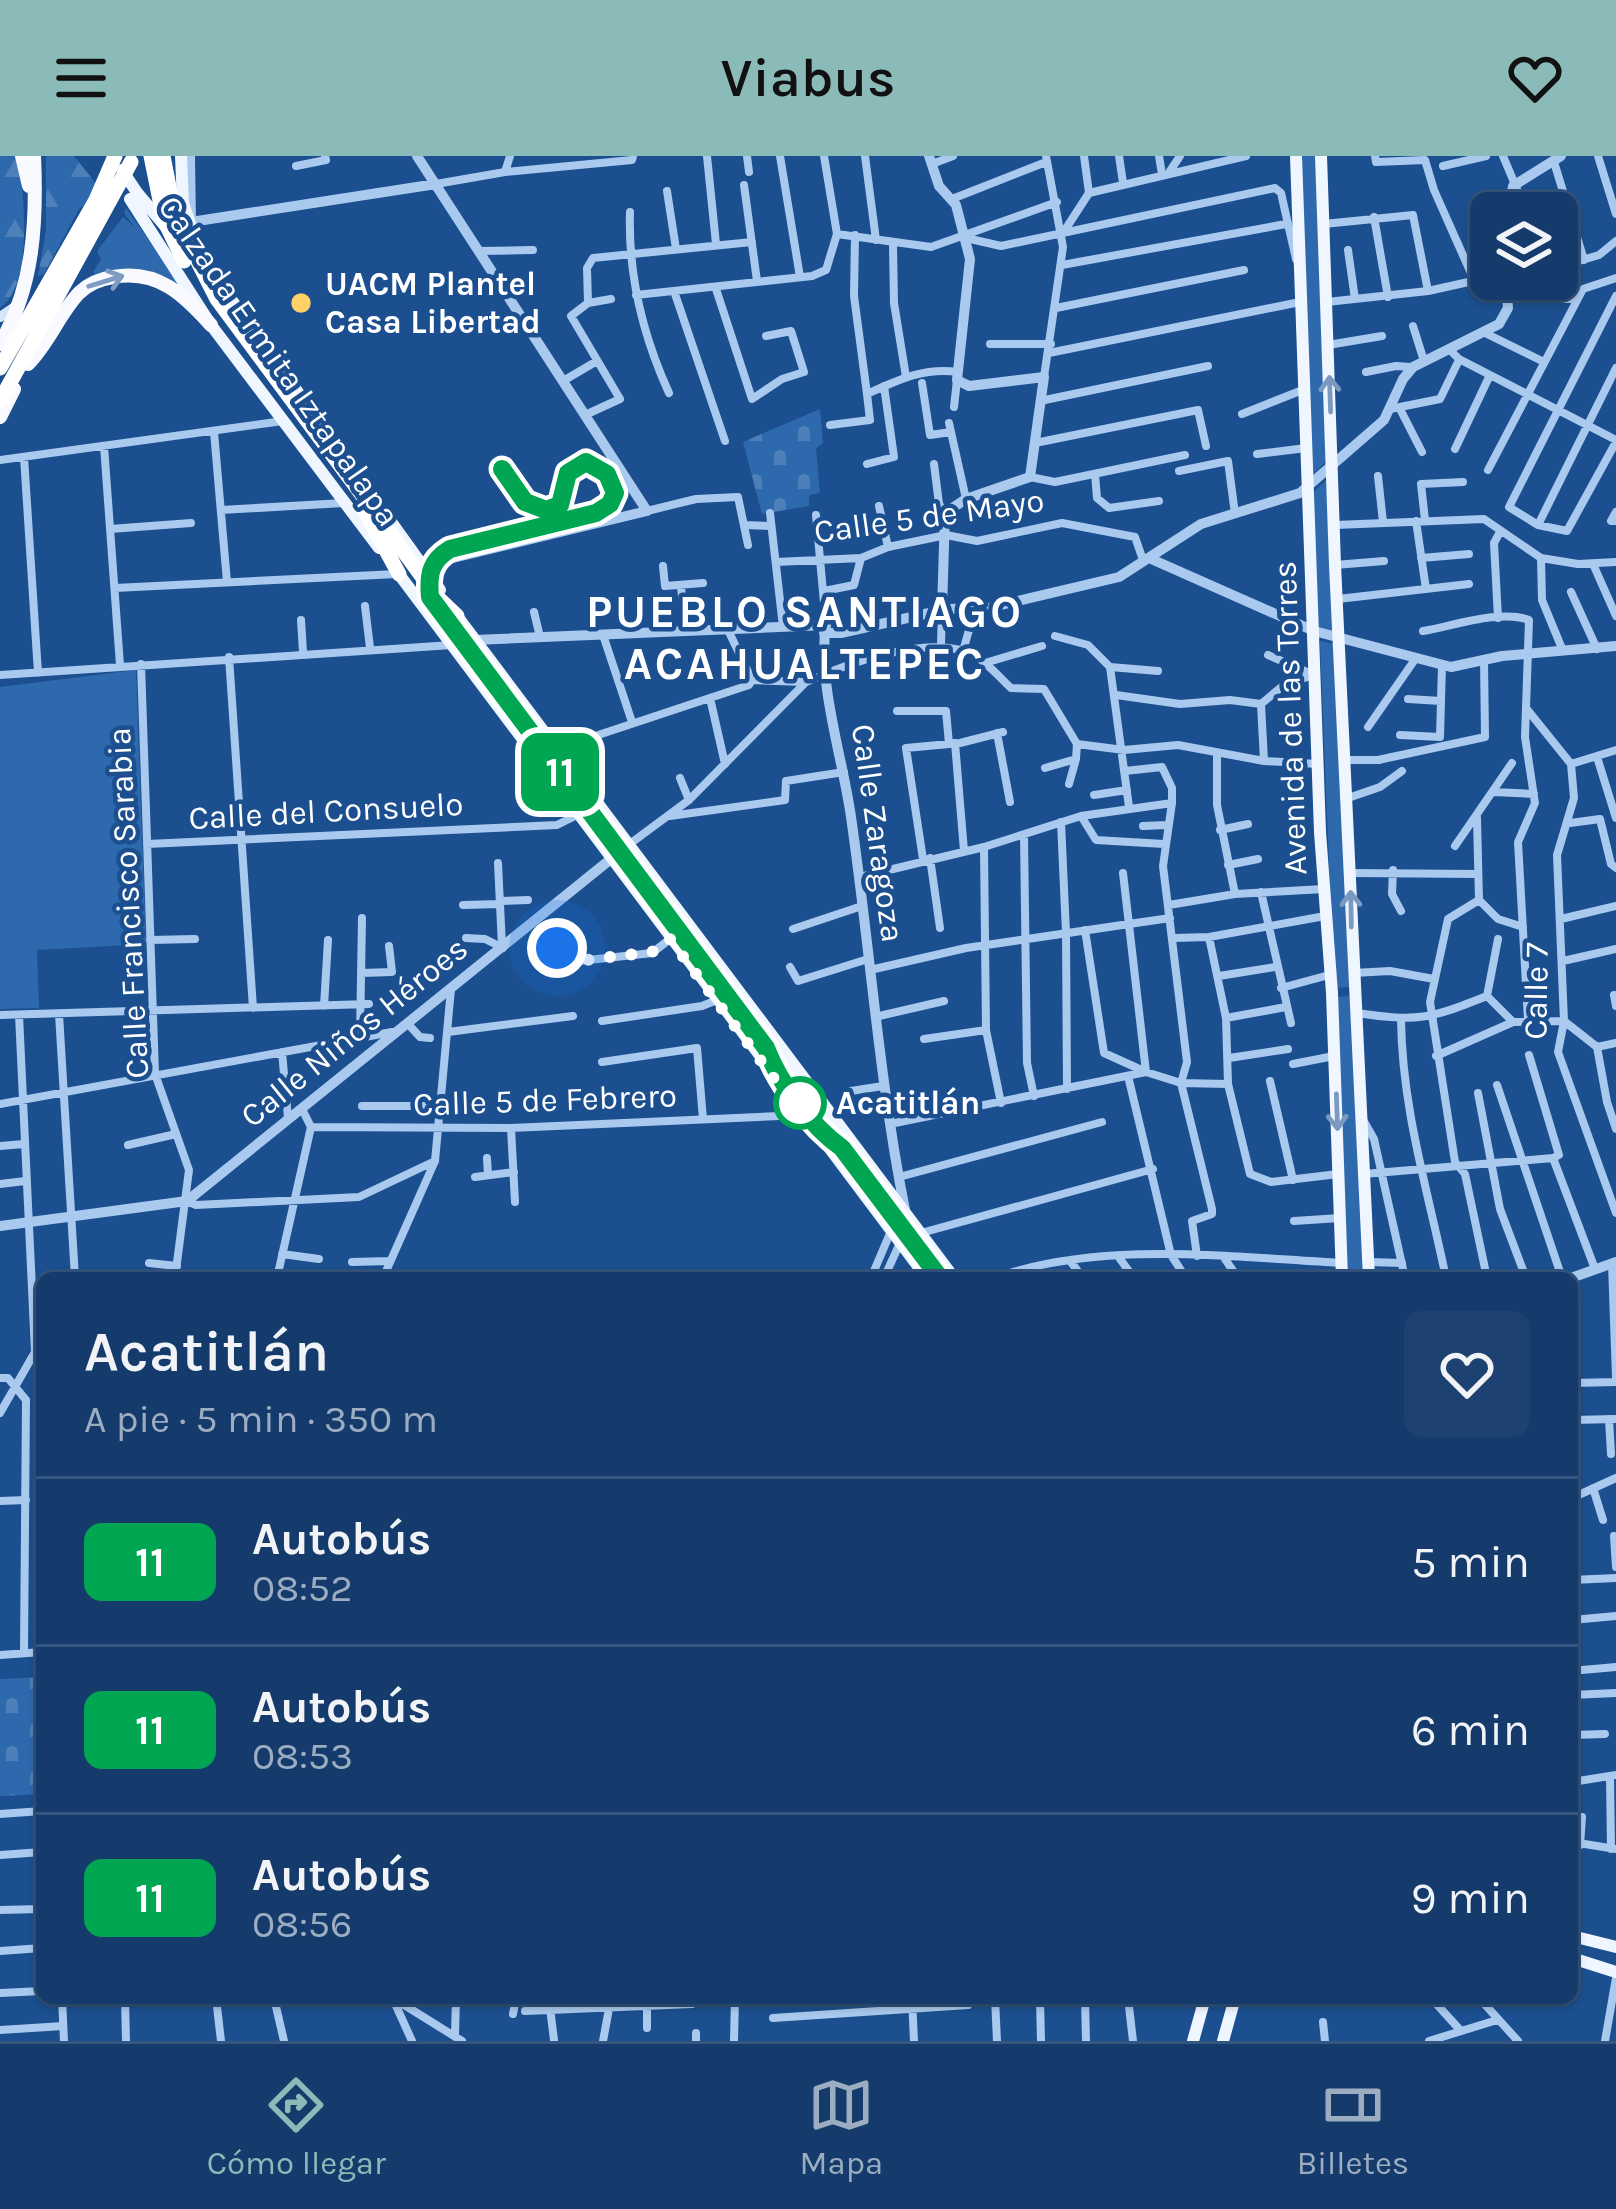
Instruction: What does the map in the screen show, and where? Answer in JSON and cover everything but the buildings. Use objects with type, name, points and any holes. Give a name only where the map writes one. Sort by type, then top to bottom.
[{"type":"highway","points":[[22,156],[35,215]]},
{"type":"highway","points":[[0,344],[25,285],[35,215],[34,156]]},
{"type":"highway","points":[[0,354],[133,156]]},
{"type":"highway","points":[[28,364],[101,200],[133,156]]},
{"type":"highway","points":[[0,400],[133,156]]},
{"type":"highway","points":[[151,156],[164,220],[197,284],[364,510],[399,574]]},
{"type":"highway","points":[[163,156],[176,218],[217,299],[437,597],[457,616]]},
{"type":"highway","points":[[0,368],[107,160]]},
{"type":"highway","points":[[0,417],[28,364],[76,296],[92,283],[133,275],[165,283],[208,320]]},
{"type":"highway","points":[[25,285],[48,280]]},
{"type":"main road","name":"Calzada Ermita Iztapalapa","points":[[185,156],[181,187],[190,223],[216,280],[555,749],[949,1272]]},
{"type":"main road","name":"Avenida de las Torres","points":[[1296,156],[1342,1272]]},
{"type":"main road","name":"Avenida de las Torres","points":[[1321,156],[1336,599],[1369,1272]]},
{"type":"main road","name":"Calzada Ermita Iztapalapa","points":[[107,160],[134,196],[208,320],[611,861],[664,944],[717,1000],[922,1272]]},
{"type":"main road","points":[[134,196],[216,280]]},
{"type":"main road","points":[[208,320],[204,305],[211,297],[234,304]]},
{"type":"main road","points":[[0,317],[21,302]]},
{"type":"main road","points":[[1332,993],[1354,991]]},
{"type":"main road","points":[[843,1170],[864,1155]]},
{"type":"main road","points":[[1578,1938],[1616,1947]]},
{"type":"main road","points":[[1578,1960],[1616,1975]]},
{"type":"main road","points":[[1193,2041],[1203,2004]]},
{"type":"main road","points":[[1224,2004],[1230,2015]]},
{"type":"main road","points":[[1223,2041],[1233,2004]]},
{"type":"street","points":[[296,166],[326,160],[325,156]]},
{"type":"street","points":[[417,156],[646,511]]},
{"type":"street","points":[[505,172],[510,156]]},
{"type":"street","points":[[548,167],[552,156]]},
{"type":"street","points":[[707,156],[716,244]]},
{"type":"street","points":[[747,156],[749,172]]},
{"type":"street","points":[[780,156],[800,277]]},
{"type":"street","points":[[636,295],[716,289],[826,270],[837,235],[824,156]]},
{"type":"street","points":[[865,156],[876,240]]},
{"type":"street","points":[[952,156],[929,160],[939,186],[952,200],[970,267],[954,407]]},
{"type":"street","points":[[1084,156],[1089,194]]},
{"type":"street","points":[[1119,156],[1123,183]]},
{"type":"street","points":[[1160,156],[1166,173]]},
{"type":"street","points":[[1166,173],[1180,156]]},
{"type":"street","points":[[1062,233],[1089,194],[1208,160],[1246,156]]},
{"type":"street","points":[[1375,156],[1376,162],[1426,160],[1434,190],[1470,271]]},
{"type":"street","points":[[1443,166],[1486,156]]},
{"type":"street","points":[[1503,156],[1516,192]]},
{"type":"street","points":[[1598,156],[1616,214]]},
{"type":"street","points":[[190,223],[587,159],[633,158]]},
{"type":"street","points":[[952,200],[1046,159],[1062,233],[1062,265],[1030,477]]},
{"type":"street","points":[[1513,186],[1558,159],[1585,260]]},
{"type":"street","points":[[744,185],[757,281]]},
{"type":"street","points":[[1512,192],[1513,186]]},
{"type":"street","points":[[965,238],[1001,246],[1275,188],[1282,194],[1286,224],[1302,270]]},
{"type":"street","points":[[667,191],[676,249]]},
{"type":"street","points":[[837,235],[931,247],[1057,202]]},
{"type":"street","points":[[630,212],[629,254],[636,295],[669,393]]},
{"type":"street","points":[[1324,224],[1413,215],[1428,292]]},
{"type":"street","points":[[1374,218],[1388,297]]},
{"type":"street","points":[[1062,265],[1286,224]]},
{"type":"street","points":[[830,425],[870,420],[854,296],[855,235]]},
{"type":"street","points":[[1578,262],[1599,255],[1616,241]]},
{"type":"street","points":[[588,303],[587,268],[593,259],[752,242]]},
{"type":"street","points":[[892,245],[894,303],[906,377]]},
{"type":"street","points":[[479,251],[533,250]]},
{"type":"street","points":[[1348,250],[1355,299]]},
{"type":"street","points":[[1056,308],[1244,270]]},
{"type":"street","points":[[1578,296],[1582,289],[1616,278]]},
{"type":"street","points":[[1327,302],[1428,292],[1470,281]]},
{"type":"street","points":[[716,289],[752,399],[782,379],[804,372],[791,331],[766,336]]},
{"type":"street","points":[[674,290],[725,441]]},
{"type":"street","points":[[1454,354],[1527,394],[1557,409],[1586,424],[1616,441],[1567,531],[1538,525],[1509,507],[1557,409],[1616,296]]},
{"type":"street","points":[[585,415],[620,399],[571,316],[588,303],[611,298]]},
{"type":"street","points":[[1366,372],[1454,354],[1505,316],[1508,300]]},
{"type":"street","points":[[1488,470],[1575,300]]},
{"type":"street","points":[[990,344],[1050,349],[1304,302]]},
{"type":"street","points":[[1413,326],[1418,364]]},
{"type":"street","points":[[1483,332],[1544,362]]},
{"type":"street","points":[[1328,345],[1382,336]]},
{"type":"street","points":[[1395,409],[1440,399],[1454,354]]},
{"type":"street","points":[[563,381],[597,361]]},
{"type":"street","points":[[475,640],[783,627],[842,633],[942,610],[1012,603],[1119,577],[1201,524],[1308,487],[1395,409],[1403,379],[1418,364]]},
{"type":"street","points":[[1040,401],[1208,366]]},
{"type":"street","points":[[1538,525],[1616,368]]},
{"type":"street","points":[[867,394],[934,369],[958,376],[969,386],[1044,377]]},
{"type":"street","points":[[1455,449],[1490,374]]},
{"type":"street","points":[[922,382],[930,435],[950,427],[966,499]]},
{"type":"street","points":[[866,464],[894,458],[884,386]]},
{"type":"street","points":[[1242,414],[1306,388]]},
{"type":"street","points":[[1395,409],[1422,452]]},
{"type":"street","points":[[1034,444],[1198,410],[1206,446]]},
{"type":"street","points":[[0,460],[283,421]]},
{"type":"street","points":[[214,432],[227,582]]},
{"type":"street","points":[[104,446],[120,665]]},
{"type":"street","points":[[1257,454],[1306,448]]},
{"type":"street","name":"Calle 5 de Mayo","points":[[945,513],[966,499],[1030,477],[1055,482],[1185,455]]},
{"type":"street","points":[[24,457],[38,673]]},
{"type":"street","points":[[1179,471],[1228,461],[1235,514]]},
{"type":"street","points":[[934,464],[946,535],[941,645]]},
{"type":"street","points":[[1095,475],[1097,498],[1109,508],[1159,501]]},
{"type":"street","points":[[1378,476],[1384,522]]},
{"type":"street","points":[[1426,589],[1421,484],[1463,482]]},
{"type":"street","points":[[424,566],[696,499],[738,496],[748,544]]},
{"type":"street","points":[[221,510],[344,503]]},
{"type":"street","points":[[879,506],[888,547]]},
{"type":"street","points":[[770,514],[783,627]]},
{"type":"street","name":"Calle Zaragoza","points":[[816,515],[827,673],[860,877],[883,1087],[906,1213]]},
{"type":"street","points":[[1333,525],[1484,519],[1540,558],[1616,562]]},
{"type":"street","points":[[110,529],[191,523]]},
{"type":"street","name":"Calle 5 de Mayo","points":[[776,562],[861,558],[946,535],[977,541],[1062,524],[1135,537],[1147,560]]},
{"type":"street","points":[[746,525],[771,526]]},
{"type":"street","points":[[1498,618],[1494,543],[1501,532]]},
{"type":"street","points":[[1421,558],[1469,554]]},
{"type":"street","points":[[824,591],[854,585],[861,558]]},
{"type":"street","points":[[1540,558],[1542,600],[1564,653]]},
{"type":"street","points":[[1147,560],[1314,632],[1451,667],[1616,646]]},
{"type":"street","points":[[1335,565],[1384,561]]},
{"type":"street","points":[[1593,564],[1616,616]]},
{"type":"street","points":[[663,566],[665,586],[703,583]]},
{"type":"street","points":[[115,588],[399,574]]},
{"type":"street","points":[[1336,599],[1469,584]]},
{"type":"street","points":[[681,587],[686,631]]},
{"type":"street","points":[[1570,592],[1597,649]]},
{"type":"street","points":[[365,607],[370,648]]},
{"type":"street","points":[[534,612],[539,637]]},
{"type":"street","points":[[1423,631],[1527,617],[1526,759],[1534,794],[1518,842],[1528,1020]]},
{"type":"street","points":[[301,620],[303,652]]},
{"type":"street","points":[[728,630],[752,680]]},
{"type":"street","points":[[963,651],[970,630]]},
{"type":"street","points":[[603,635],[632,722]]},
{"type":"street","points":[[1055,636],[1088,645],[1111,667],[1129,807]]},
{"type":"street","points":[[0,675],[452,645]]},
{"type":"street","points":[[627,846],[689,800],[806,682],[941,645],[985,663],[1011,688],[1044,688],[1076,744],[1069,784]]},
{"type":"street","points":[[985,663],[1042,646]]},
{"type":"street","points":[[1268,655],[1295,670],[1316,674]]},
{"type":"street","points":[[229,657],[253,1009]]},
{"type":"street","points":[[1368,727],[1416,658]]},
{"type":"street","points":[[1378,760],[1485,736],[1484,660]]},
{"type":"street","name":"Calle Francisco Sarabia","points":[[141,664],[155,1074],[189,1170],[176,1272]]},
{"type":"street","points":[[1400,735],[1440,737],[1442,665]]},
{"type":"street","points":[[1111,667],[1159,671]]},
{"type":"street","points":[[1115,695],[1180,704],[1230,700],[1261,704],[1285,685],[1316,674]]},
{"type":"street","points":[[752,680],[806,682]]},
{"type":"street","points":[[555,749],[752,680]]},
{"type":"street","points":[[710,698],[726,765]]},
{"type":"street","points":[[1408,699],[1441,701]]},
{"type":"street","points":[[1261,704],[1264,761]]},
{"type":"street","points":[[1526,708],[1571,764],[1616,750]]},
{"type":"street","points":[[897,711],[946,711],[964,851]]},
{"type":"street","points":[[940,928],[906,748],[952,744],[1000,732],[1010,802]]},
{"type":"street","points":[[1076,744],[1124,750],[1178,746],[1264,761],[1319,764]]},
{"type":"street","points":[[1217,754],[1220,830],[1235,894]]},
{"type":"street","points":[[1597,757],[1616,818]]},
{"type":"street","points":[[1045,768],[1076,759]]},
{"type":"street","points":[[1346,760],[1391,760]]},
{"type":"street","points":[[1455,846],[1513,763]]},
{"type":"street","name":"Calle 7","points":[[1571,764],[1570,823],[1557,846],[1564,1021],[1558,1052],[1616,1214]]},
{"type":"street","points":[[1125,771],[1162,767],[1172,788],[1164,844],[1187,1062],[1181,1083],[1212,1209],[1212,1214],[1192,1221],[1197,1256]]},
{"type":"street","points":[[1348,798],[1381,787],[1402,771]]},
{"type":"street","points":[[669,817],[785,800],[786,781],[844,772]]},
{"type":"street","points":[[680,778],[689,800]]},
{"type":"street","points":[[1094,795],[1127,790]]},
{"type":"street","points":[[1494,792],[1534,794]]},
{"type":"street","points":[[860,877],[984,847],[1082,816],[1172,803]]},
{"type":"street","name":"Calle del Consuelo","points":[[147,844],[557,825],[577,815]]},
{"type":"street","points":[[1082,816],[1096,840],[1164,844]]},
{"type":"street","points":[[1477,817],[1479,900],[1498,919],[1522,927]]},
{"type":"street","points":[[1570,823],[1600,819],[1614,866]]},
{"type":"street","points":[[1061,822],[1067,1088]]},
{"type":"street","points":[[1220,830],[1248,824]]},
{"type":"street","points":[[1143,826],[1167,825]]},
{"type":"street","points":[[1024,836],[1027,1063],[1034,1096]]},
{"type":"street","name":"Calle Niños Héroes","points":[[188,1201],[627,846]]},
{"type":"street","points":[[984,847],[986,1030],[1000,1103]]},
{"type":"street","points":[[1228,865],[1258,859]]},
{"type":"street","points":[[498,863],[502,948]]},
{"type":"street","points":[[1393,870],[1392,894],[1401,911]]},
{"type":"street","points":[[1351,872],[1478,874]]},
{"type":"street","points":[[1123,874],[1145,1072]]},
{"type":"street","points":[[1168,905],[1235,894],[1324,889]]},
{"type":"street","points":[[1261,892],[1291,1023]]},
{"type":"street","points":[[463,905],[528,900]]},
{"type":"street","points":[[1479,900],[1448,919],[1434,979],[1431,1018],[1450,1140],[1486,1272]]},
{"type":"street","points":[[793,929],[862,906]]},
{"type":"street","points":[[1561,919],[1616,906]]},
{"type":"street","points":[[1172,938],[1209,937],[1325,916]]},
{"type":"street","points":[[361,1037],[362,918]]},
{"type":"street","points":[[790,968],[798,982],[869,964],[1170,918]]},
{"type":"street","points":[[1085,930],[1105,1053],[1181,1083],[1228,1084]]},
{"type":"street","points":[[1209,937],[1226,1018],[1228,1084],[1250,1174],[1270,1182],[1339,1174]]},
{"type":"street","points":[[466,938],[485,939],[502,948]]},
{"type":"street","points":[[150,940],[195,939]]},
{"type":"street","points":[[1487,996],[1498,939]]},
{"type":"street","points":[[324,1006],[328,940]]},
{"type":"street","points":[[557,948],[561,963],[652,952],[664,944]]},
{"type":"street","points":[[362,973],[392,972],[389,946]]},
{"type":"street","points":[[1563,961],[1616,949]]},
{"type":"street","points":[[1219,976],[1275,967]]},
{"type":"street","points":[[1353,974],[1390,971],[1434,979]]},
{"type":"street","points":[[1281,988],[1330,974]]},
{"type":"street","points":[[386,1272],[435,1161],[451,989]]},
{"type":"street","points":[[1614,994],[1616,1006]]},
{"type":"street","points":[[1487,996],[1513,1022]]},
{"type":"street","points":[[1355,1013],[1431,1018],[1487,996]]},
{"type":"street","points":[[602,1021],[717,1000]]},
{"type":"street","points":[[875,1017],[944,1001]]},
{"type":"street","points":[[0,1015],[364,1004]]},
{"type":"street","points":[[1226,1018],[1286,1007]]},
{"type":"street","points":[[59,1014],[75,1272]]},
{"type":"street","points":[[19,1015],[25,1181],[36,1289]]},
{"type":"street","points":[[448,1032],[573,1016]]},
{"type":"street","points":[[1401,1019],[1402,1070],[1445,1272]]},
{"type":"street","points":[[1436,1056],[1513,1022],[1564,1021],[1597,1047],[1616,1129]]},
{"type":"street","points":[[0,1104],[404,1027],[430,1039]]},
{"type":"street","points":[[924,1039],[986,1030]]},
{"type":"street","points":[[1597,1047],[1616,1043]]},
{"type":"street","points":[[602,1062],[697,1048],[703,1119]]},
{"type":"street","points":[[1228,1058],[1288,1049]]},
{"type":"street","points":[[282,1052],[289,1120]]},
{"type":"street","points":[[1364,1174],[1490,1166],[1559,1154],[1528,1054]]},
{"type":"street","points":[[1293,1064],[1334,1056]]},
{"type":"street","points":[[889,1124],[1145,1072]]},
{"type":"street","points":[[1602,1077],[1616,1074]]},
{"type":"street","points":[[1128,1076],[1171,1255],[1182,1272]]},
{"type":"street","points":[[1270,1081],[1294,1180]]},
{"type":"street","points":[[1497,1085],[1520,1162],[1565,1272]]},
{"type":"street","points":[[851,1091],[883,1087]]},
{"type":"street","points":[[1478,1093],[1500,1209],[1524,1272]]},
{"type":"street","points":[[362,1106],[442,1106]]},
{"type":"street","points":[[278,1272],[311,1127],[302,1109]]},
{"type":"street","name":"Calle 5 de Febrero","points":[[311,1127],[511,1128],[799,1112]]},
{"type":"street","points":[[1361,1117],[1371,1130],[1404,1272]]},
{"type":"street","points":[[899,1177],[1102,1122]]},
{"type":"street","points":[[511,1128],[515,1202]]},
{"type":"street","points":[[128,1145],[176,1134]]},
{"type":"street","points":[[0,1146],[24,1144]]},
{"type":"street","points":[[487,1158],[488,1175]]},
{"type":"street","points":[[1553,1158],[1594,1269]]},
{"type":"street","points":[[0,1226],[188,1201],[358,1197],[435,1161]]},
{"type":"street","points":[[920,1233],[1153,1169]]},
{"type":"street","points":[[475,1177],[514,1172]]},
{"type":"street","points":[[0,1184],[25,1181]]},
{"type":"street","points":[[1294,1220],[1341,1218]]},
{"type":"street","points":[[875,1272],[895,1237]]},
{"type":"street","points":[[886,1272],[895,1237]]},
{"type":"street","points":[[282,1254],[319,1258]]},
{"type":"street","points":[[1032,1272],[1070,1261],[1171,1255],[1341,1263]]},
{"type":"street","points":[[1119,1258],[1130,1272]]},
{"type":"street","points":[[1224,1258],[1234,1272]]},
{"type":"street","points":[[1070,1261],[1078,1272]]},
{"type":"street","points":[[352,1262],[390,1262]]},
{"type":"street","points":[[1368,1262],[1402,1263]]},
{"type":"street","points":[[149,1263],[177,1266]]},
{"type":"street","points":[[1578,1274],[1614,1263],[1616,1380],[1578,1383]]},
{"type":"street","points":[[0,1413],[35,1352],[36,1325]]},
{"type":"street","points":[[0,1378],[8,1378],[26,1400],[25,1653]]},
{"type":"street","points":[[26,1400],[36,1400]]},
{"type":"street","points":[[1578,1420],[1613,1419],[1611,1454]]},
{"type":"street","points":[[1578,1495],[1616,1478]]},
{"type":"street","points":[[1593,1489],[1603,1520]]},
{"type":"street","points":[[0,1501],[26,1500]]},
{"type":"street","points":[[1614,1536],[1616,1567]]},
{"type":"street","points":[[1578,1580],[1616,1578]]},
{"type":"street","points":[[1578,1619],[1616,1616]]},
{"type":"street","points":[[0,1655],[36,1652]]},
{"type":"street","points":[[1582,1670],[1616,1666]]},
{"type":"street","points":[[1578,1695],[1616,1693]]},
{"type":"street","points":[[1578,1736],[1605,1734]]},
{"type":"street","points":[[1578,1781],[1613,1775],[1613,1849],[1578,1844]]},
{"type":"street","points":[[0,1814],[36,1811]]},
{"type":"street","points":[[1578,1835],[1582,1817]]},
{"type":"street","points":[[0,1855],[36,1852]]},
{"type":"street","points":[[0,1910],[36,1909]]},
{"type":"street","points":[[0,1951],[36,1948]]},
{"type":"street","points":[[1605,2041],[1616,1975]]},
{"type":"street","points":[[0,1994],[36,1991]]},
{"type":"street","points":[[62,2004],[64,2041]]},
{"type":"street","points":[[125,2004],[126,2041]]},
{"type":"street","points":[[218,2004],[221,2041]]},
{"type":"street","points":[[275,2004],[284,2041]]},
{"type":"street","points":[[395,2004],[412,2041]]},
{"type":"street","points":[[402,2004],[459,2039]]},
{"type":"street","points":[[456,2004],[459,2039]]},
{"type":"street","points":[[513,2014],[515,2004]]},
{"type":"street","points":[[525,2011],[559,2004]]},
{"type":"street","points":[[603,2041],[610,2004]]},
{"type":"street","points":[[635,2004],[692,2004]]},
{"type":"street","points":[[734,2041],[736,2004]]},
{"type":"street","points":[[772,2018],[903,2004]]},
{"type":"street","points":[[912,2004],[914,2041]]},
{"type":"street","points":[[931,2004],[968,2006]]},
{"type":"street","points":[[995,2004],[997,2041]]},
{"type":"street","points":[[1040,2004],[1041,2041]]},
{"type":"street","points":[[1085,2004],[1086,2041]]},
{"type":"street","points":[[1129,2004],[1133,2041]]},
{"type":"street","points":[[1436,2004],[1461,2031]]},
{"type":"street","points":[[1484,2004],[1518,2041]]},
{"type":"street","points":[[646,2028],[647,2005]]},
{"type":"street","points":[[550,2008],[554,2041]]},
{"type":"street","points":[[1429,2041],[1497,2020]]},
{"type":"street","points":[[1323,2022],[1325,2041]]},
{"type":"street","points":[[0,2030],[63,2026]]},
{"type":"green space","points":[[0,156],[18,156],[24,237],[18,280],[0,308]]},
{"type":"green space","points":[[46,156],[74,156],[98,186],[79,209],[44,274],[38,276],[46,230]]},
{"type":"green space","points":[[1300,156],[1316,156],[1328,460],[1313,474]]},
{"type":"green space","points":[[126,208],[186,292],[179,286],[96,277],[93,272],[101,259],[97,251],[123,217],[135,228],[124,213]]},
{"type":"green space","points":[[820,409],[823,443],[816,448],[820,493],[809,495],[809,506],[762,514],[743,442]]},
{"type":"green space","points":[[1329,477],[1336,632],[1318,628],[1312,494]]},
{"type":"green space","points":[[1320,641],[1335,644],[1350,987],[1334,988]]},
{"type":"green space","points":[[136,670],[146,944],[37,950],[39,1008],[0,1009],[0,687]]},
{"type":"green space","points":[[1350,996],[1364,1272],[1345,1272],[1336,997]]},
{"type":"green space","points":[[36,1677],[36,1794],[0,1796],[0,1679]]},
{"type":"bus line","name":"11","points":[[502,469],[525,502],[546,510],[560,505],[568,473],[586,462],[600,466],[615,493],[610,504],[596,513],[437,556],[430,570],[430,597],[766,1048],[774,1068],[827,1138],[842,1148],[935,1272]]},
{"type":"place","name":"UACM Plantel Casa Libertad","points":[[301,303]]},
{"type":"place","name":"Acatitlán","points":[[800,1103]]},
{"type":"district","name":"PUEBLO SANTIAGO ACAHUALTEPEC","points":[[805,638]]},
{"type":"route","points":[[557,948],[561,963],[652,952],[670,939],[799,1112],[800,1103]]}]
